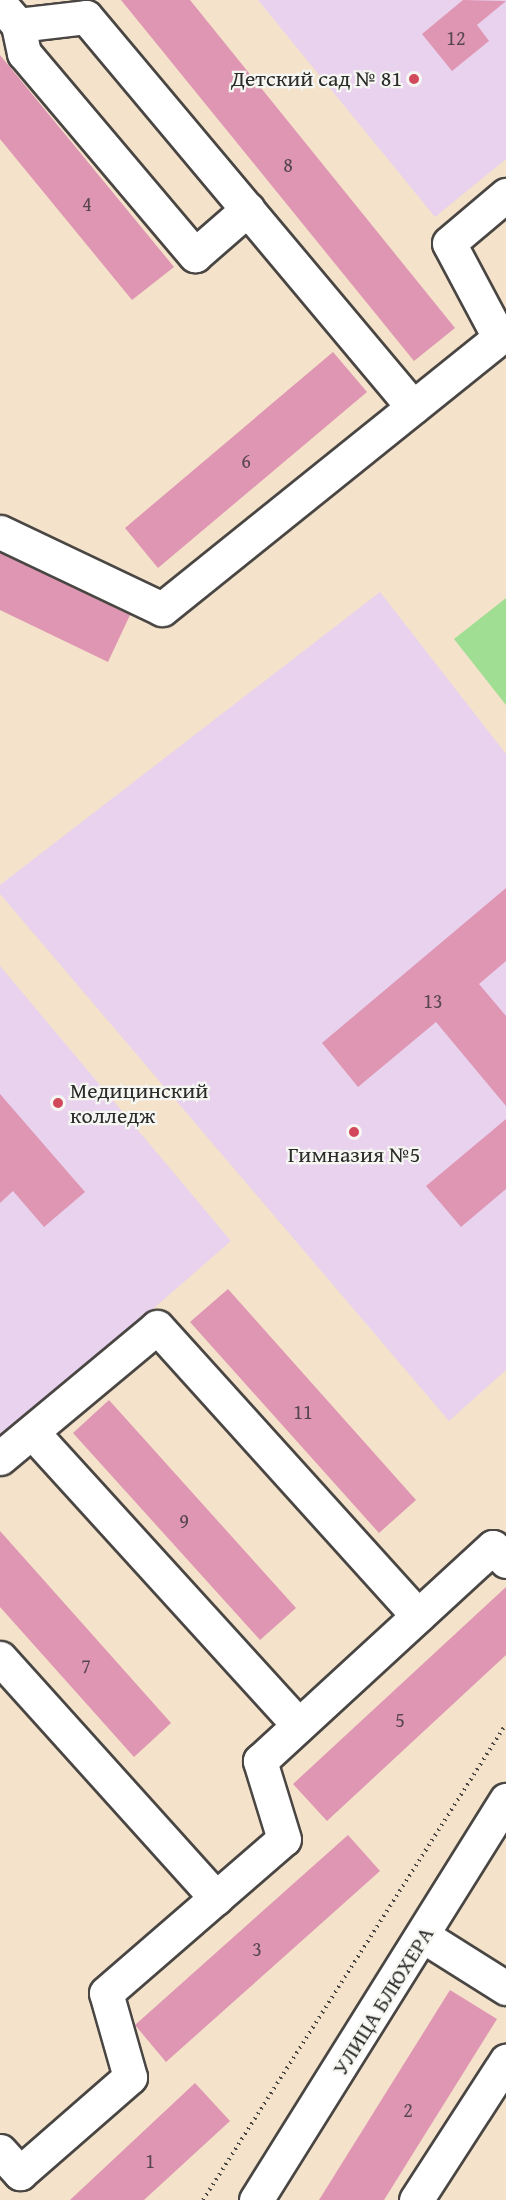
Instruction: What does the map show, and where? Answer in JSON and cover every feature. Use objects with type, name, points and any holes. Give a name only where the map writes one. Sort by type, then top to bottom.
[{"type":"street","points":[[248,209],[195,255],[24,53],[9,15],[86,16],[248,209],[413,407]]},
{"type":"street","points":[[0,532],[162,609],[503,334],[449,243],[506,195]]},
{"type":"street","points":[[0,1458],[157,1327],[418,1616]]},
{"type":"street","points":[[32,1432],[299,1725]]},
{"type":"street","points":[[0,2151],[20,2173],[130,2077],[106,1993],[284,1839],[260,1761],[493,1547],[506,1561]]},
{"type":"street","points":[[0,1658],[216,1898]]},
{"type":"street","name":"УЛИЦА БЛЮХЕРА","points":[[256,2200],[425,1936],[506,1800]]},
{"type":"street","points":[[425,1936],[506,1988]]},
{"type":"street","points":[[416,2200],[506,2061]]},
{"type":"path","points":[[203,2200],[506,1724]]},
{"type":"shaded area","name":"Детский сад № 81","points":[[258,0],[506,0],[506,159],[435,217]]},
{"type":"shaded area","name":"Гимназия №5","points":[[380,592],[506,754],[506,1370],[449,1421],[0,894],[0,885]]},
{"type":"shaded area","name":"Медицинский колледж","points":[[0,966],[231,1241],[0,1442]]},
{"type":"green space","points":[[506,598],[506,705],[454,639]]},
{"type":"building","points":[[121,0],[190,0],[455,328],[414,361]]},
{"type":"building","points":[[463,0],[506,1],[477,25],[489,41],[452,71],[422,34]]},
{"type":"building","points":[[0,55],[174,267],[132,300],[0,139]]},
{"type":"building","points":[[333,352],[367,392],[158,568],[125,528]]},
{"type":"building","points":[[0,553],[130,615],[108,662],[0,610]]},
{"type":"building","points":[[506,888],[506,961],[479,984],[506,1016],[506,1106],[436,1022],[358,1087],[322,1043]]},
{"type":"building","points":[[0,1094],[85,1192],[44,1227],[13,1191],[0,1203]]},
{"type":"building","points":[[506,1119],[506,1189],[461,1227],[426,1186]]},
{"type":"building","points":[[228,1289],[416,1500],[379,1533],[190,1322]]},
{"type":"building","points":[[109,1400],[296,1608],[260,1640],[73,1433]]},
{"type":"building","points":[[0,1531],[171,1723],[134,1757],[0,1607]]},
{"type":"building","points":[[506,1587],[506,1655],[327,1821],[293,1784]]},
{"type":"building","points":[[348,1835],[380,1871],[166,2062],[135,2025]]},
{"type":"building","points":[[450,1990],[497,2019],[384,2200],[319,2200]]},
{"type":"building","points":[[195,2083],[230,2121],[144,2200],[70,2200]]},
{"type":"place","name":"Детский сад № 81","points":[[414,79]]},
{"type":"place","name":"Медицинский колледж","points":[[58,1103]]},
{"type":"place","name":"Гимназия №5","points":[[354,1132]]}]
